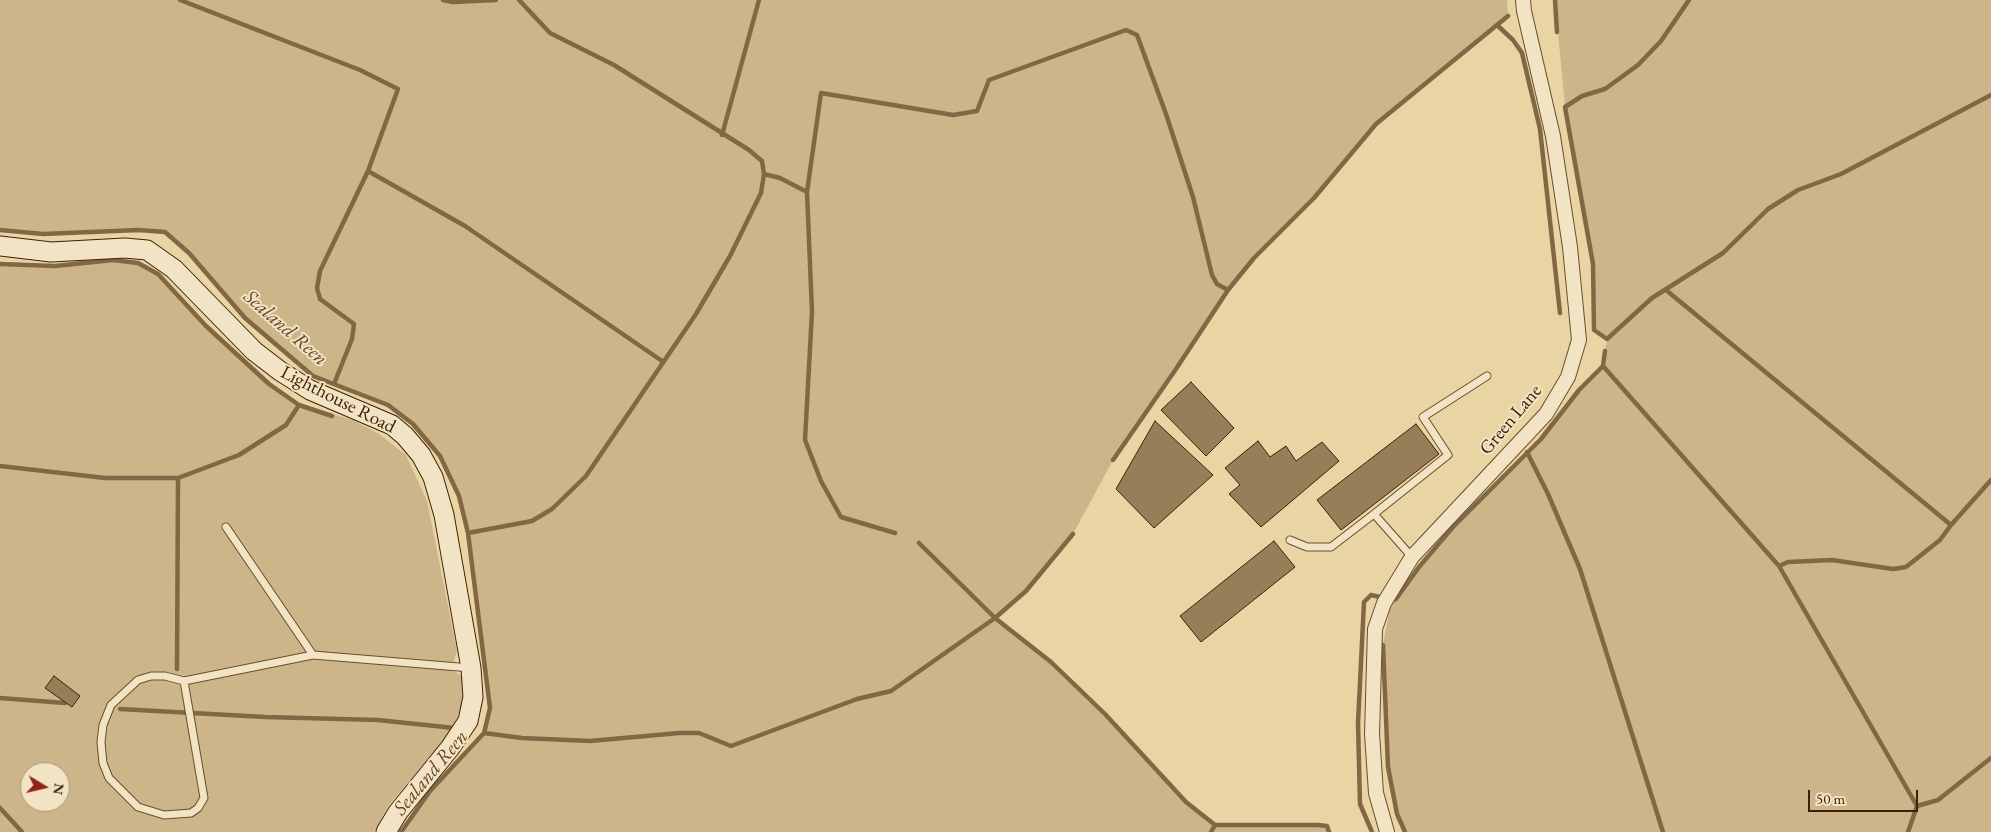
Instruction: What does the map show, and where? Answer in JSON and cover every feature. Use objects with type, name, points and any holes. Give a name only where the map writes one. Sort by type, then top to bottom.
[{"type":"main road","name":"Lighthouse Road","points":[[0,246],[51,252],[125,248],[146,250],[174,269],[254,350],[280,372],[310,390],[392,425],[405,436],[433,477],[444,515],[471,668],[473,697],[468,721],[450,748],[398,812],[386,832]]},
{"type":"street","name":"Green Lane","points":[[1387,832],[1376,792],[1372,734],[1375,629],[1384,603],[1412,557],[1546,414],[1568,377],[1579,340],[1570,248],[1553,136],[1523,0]]},
{"type":"lane","points":[[1290,540],[1307,547],[1331,547],[1448,455],[1423,417],[1487,376]]},
{"type":"lane","points":[[1374,514],[1412,557]]},
{"type":"lane","points":[[226,527],[313,655]]},
{"type":"lane","points":[[184,681],[204,798],[198,808],[191,813],[178,816],[164,815],[138,807],[109,778],[103,763],[101,742],[110,708],[119,695],[138,680],[151,676],[165,676],[184,681],[313,655],[471,668]]},
{"type":"shaded area","points":[[0,0],[1507,0],[1508,16],[1376,124],[1314,198],[1254,258],[1228,290],[1113,460],[1073,534],[1026,591],[995,618],[1051,662],[1105,714],[1186,802],[1215,825],[1318,825],[1327,826],[1329,832],[401,832],[430,791],[484,734],[490,708],[468,533],[459,496],[440,456],[413,424],[388,405],[313,376],[245,318],[189,253],[165,232],[139,230],[43,234],[0,230]]},
{"type":"shaded area","points":[[1555,0],[1991,0],[1991,832],[1405,832],[1397,814],[1388,767],[1383,645],[1391,601],[1396,599],[1419,567],[1453,527],[1541,439],[1579,390],[1603,366],[1607,339],[1594,330],[1593,263],[1565,107]],"holes":[[[1600,630],[1649,787],[1616,685]]]},
{"type":"shaded area","points":[[113,260],[138,263],[158,274],[206,326],[269,384],[299,405],[353,420],[379,434],[406,455],[427,501],[457,651],[454,660],[454,671],[463,677],[463,701],[454,728],[388,806],[374,832],[0,832],[0,264],[55,266]]},
{"type":"building","points":[[1191,382],[1234,428],[1206,456],[1161,410]]},
{"type":"building","points":[[1155,421],[1213,475],[1154,528],[1116,489]]},
{"type":"building","points":[[1416,424],[1439,454],[1341,530],[1317,500]]},
{"type":"building","points":[[1258,441],[1270,457],[1286,446],[1296,461],[1322,442],[1339,461],[1261,527],[1229,494],[1240,485],[1225,468]]},
{"type":"building","points":[[1274,541],[1295,567],[1201,642],[1180,616]]},
{"type":"building","points":[[54,676],[80,696],[72,707],[45,688]]},
{"type":"waterway","points":[[180,0],[360,70],[398,89],[368,171],[320,271],[317,288],[320,299],[354,324],[352,339],[334,384]]},
{"type":"waterway","points":[[443,0],[453,2],[496,0]]},
{"type":"waterway","points":[[468,533],[532,521],[552,509],[586,476],[696,314],[730,256],[761,193],[764,174],[762,161],[749,150],[614,65],[550,33],[519,0]]},
{"type":"waterway","points":[[722,135],[759,0]]},
{"type":"waterway","points":[[1555,0],[1557,32]]},
{"type":"waterway","points":[[1689,0],[1661,41],[1638,65],[1605,89],[1582,96],[1565,107],[1593,264],[1594,330],[1607,339],[1652,298],[1723,253],[1768,209],[1798,190],[1841,174],[1991,95]]},
{"type":"waterway","points":[[1113,460],[1228,290],[1254,258],[1314,198],[1376,124],[1508,16]]},
{"type":"waterway","points":[[1497,25],[1513,40],[1522,53],[1540,129],[1560,313]]},
{"type":"waterway","points":[[895,533],[841,517],[821,481],[805,440],[812,312],[807,192],[821,93],[953,115],[977,111],[989,80],[1126,30],[1137,35],[1166,114],[1193,197],[1212,275],[1217,284],[1228,290]]},
{"type":"waterway","points":[[368,171],[465,226],[662,361]]},
{"type":"waterway","points":[[764,174],[780,178],[807,192]]},
{"type":"waterway","name":"Sealand Reen","points":[[0,230],[43,234],[139,230],[165,232],[189,253],[245,318],[313,376],[388,405],[413,424],[440,456],[459,496],[468,533],[490,708],[484,733],[430,791],[401,832]]},
{"type":"waterway","points":[[0,264],[55,266],[113,260],[138,263],[158,274],[206,326],[269,384],[299,405],[332,416]]},
{"type":"waterway","points":[[1666,290],[1951,525]]},
{"type":"waterway","points":[[1391,601],[1396,599],[1419,567],[1453,527],[1541,439],[1579,390],[1603,366],[1605,351]]},
{"type":"waterway","points":[[1603,366],[1779,566],[1917,806],[1908,832]]},
{"type":"waterway","points":[[0,466],[105,478],[178,478],[239,455],[286,425],[299,405]]},
{"type":"waterway","points":[[1527,452],[1548,494],[1580,569],[1663,832]]},
{"type":"waterway","points":[[177,669],[178,478]]},
{"type":"waterway","points":[[1779,566],[1788,562],[1832,560],[1893,569],[1906,567],[1940,540],[1991,480]]},
{"type":"waterway","points":[[484,733],[522,738],[590,741],[699,733],[731,746],[857,699],[891,691],[995,618],[1026,591],[1073,534]]},
{"type":"waterway","points":[[919,543],[995,618],[1051,662],[1105,714],[1186,802],[1215,825],[1318,825],[1327,826],[1329,832]]},
{"type":"waterway","points":[[1372,832],[1360,804],[1358,723],[1364,602],[1371,595],[1380,597]]},
{"type":"waterway","points":[[1383,645],[1388,767],[1397,814],[1405,832]]},
{"type":"waterway","points":[[0,698],[65,703]]},
{"type":"waterway","points":[[120,709],[265,717],[378,720],[454,728]]},
{"type":"waterway","points":[[1917,806],[1938,800],[1991,758]]},
{"type":"waterway","points":[[0,808],[22,832]]},
{"type":"waterway","points":[[1211,832],[1215,825]]}]
